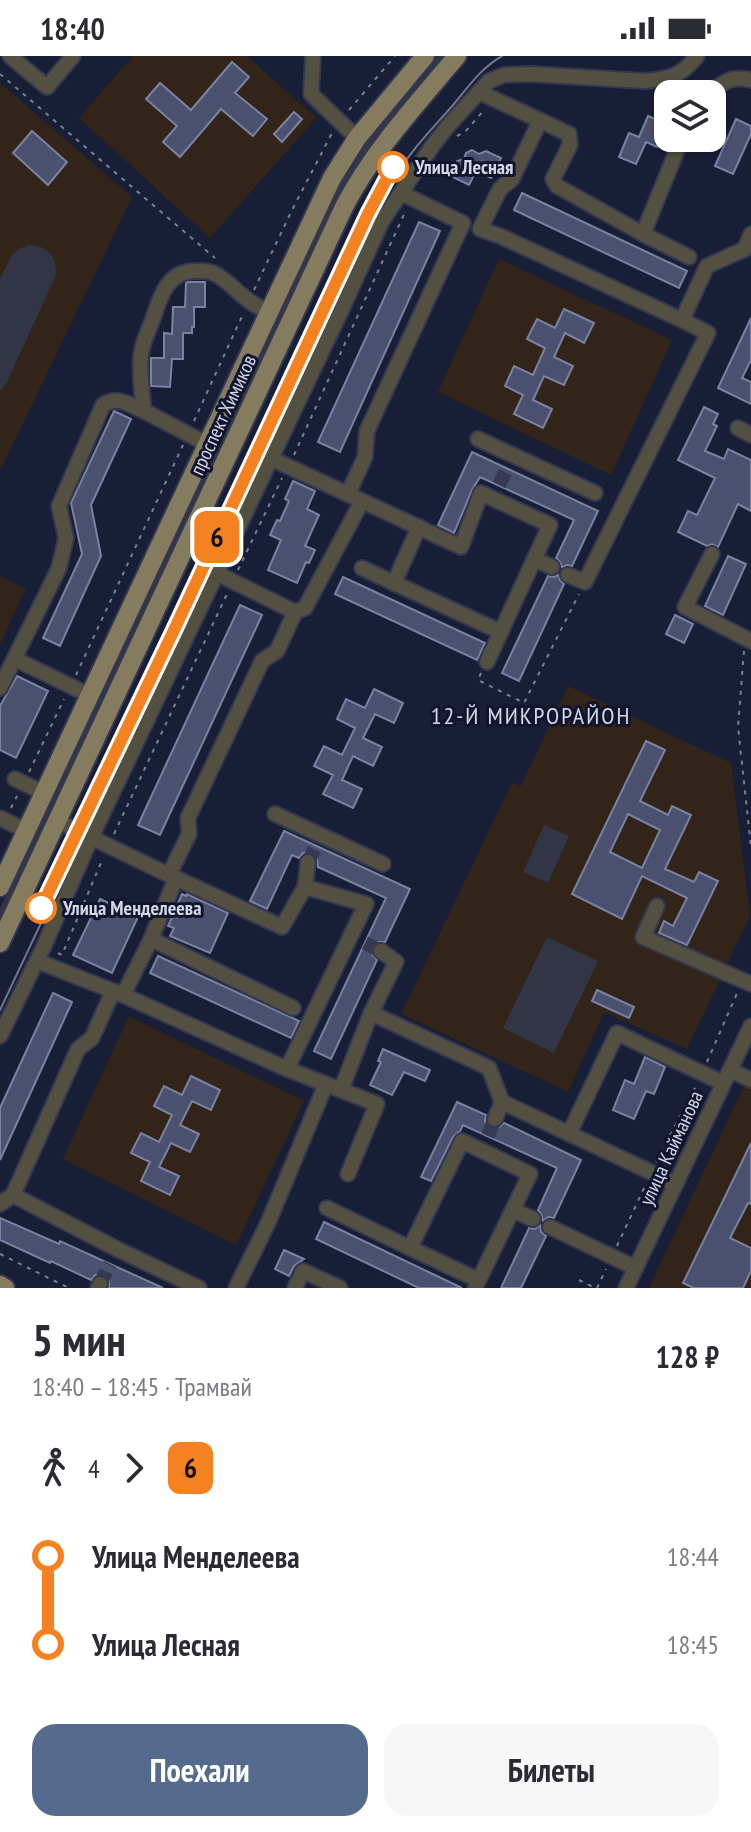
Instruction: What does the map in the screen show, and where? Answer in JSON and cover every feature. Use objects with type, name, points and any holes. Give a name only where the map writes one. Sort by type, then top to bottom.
[{"type":"main road","name":"проспект Химиков","points":[[0,887],[332,178],[357,138],[425,56]]},
{"type":"main road","name":"проспект Химиков","points":[[0,943],[350,196],[389,136],[457,56]]},
{"type":"street","points":[[10,56],[47,87],[73,56]]},
{"type":"street","points":[[0,1036],[382,221],[406,196],[433,145],[485,95],[489,81],[497,77],[513,74],[658,80],[678,75],[697,56]]},
{"type":"street","points":[[313,57],[311,94],[357,138]]},
{"type":"street","points":[[726,82],[739,77],[751,80]]},
{"type":"street","points":[[485,95],[569,134],[570,145],[553,179],[557,186],[689,257]]},
{"type":"street","points":[[480,229],[500,189],[512,179],[540,121]]},
{"type":"street","points":[[643,234],[676,152]]},
{"type":"street","points":[[406,196],[463,223],[500,236],[708,333],[585,582],[568,575]]},
{"type":"street","points":[[0,1204],[13,1195],[78,1049],[92,1038],[151,939],[189,834],[188,818],[262,661],[277,651],[295,612],[305,608],[355,498],[365,457],[367,431],[463,223]]},
{"type":"street","points":[[682,320],[707,266],[745,249],[751,234]]},
{"type":"street","points":[[144,411],[141,379],[144,336],[167,283],[188,271],[214,273],[269,313]]},
{"type":"street","points":[[0,688],[59,568],[66,538],[59,506],[103,405],[116,399],[207,444]]},
{"type":"street","points":[[478,439],[510,462],[595,493]]},
{"type":"street","points":[[270,458],[461,547],[481,493],[496,492],[550,525],[487,662]]},
{"type":"street","points":[[394,583],[419,527]]},
{"type":"street","points":[[712,554],[685,607],[750,640]]},
{"type":"street","points":[[534,559],[552,567]]},
{"type":"street","points":[[362,568],[501,632]]},
{"type":"street","points":[[216,573],[295,612]]},
{"type":"street","points":[[15,659],[91,696]]},
{"type":"street","points":[[15,779],[44,793]]},
{"type":"street","points":[[275,814],[317,840],[383,864]]},
{"type":"street","points":[[0,818],[27,831]]},
{"type":"street","points":[[57,821],[282,927],[305,887],[308,862]]},
{"type":"street","points":[[287,1069],[366,904],[305,887]]},
{"type":"street","points":[[657,906],[643,937],[747,982]]},
{"type":"street","points":[[151,939],[293,1008]]},
{"type":"street","points":[[349,939],[365,943]]},
{"type":"street","points":[[341,1090],[371,1013],[396,962],[381,951]]},
{"type":"street","points":[[37,961],[118,993],[287,1069],[377,1104],[348,1174]]},
{"type":"street","points":[[371,1013],[489,1068],[502,1102],[495,1119]]},
{"type":"street","name":"улица Кайманова","points":[[626,1288],[751,1026]]},
{"type":"street","points":[[569,1134],[617,1033],[702,1073],[751,1080]]},
{"type":"street","points":[[236,1288],[268,1223],[326,1084]]},
{"type":"street","points":[[502,1102],[676,1184]]},
{"type":"street","points":[[482,1151],[488,1136]]},
{"type":"street","points":[[327,1208],[476,1284],[530,1174],[462,1141],[410,1248]]},
{"type":"street","points":[[13,1195],[199,1288]]},
{"type":"street","points":[[513,1210],[533,1219]]},
{"type":"street","points":[[550,1227],[636,1268]]},
{"type":"street","points":[[110,1264],[117,1249]]},
{"type":"street","points":[[295,1288],[303,1271],[340,1288]]},
{"type":"path","points":[[0,74],[219,262]]},
{"type":"path","points":[[451,140],[465,132],[485,95]]},
{"type":"path","points":[[44,946],[62,955],[108,847],[288,467],[406,196]]},
{"type":"path","points":[[487,662],[478,680],[524,703],[585,582]]},
{"type":"path","points":[[750,640],[744,650],[738,727],[751,847]]},
{"type":"path","points":[[579,1280],[596,1288],[747,982]]},
{"type":"path","points":[[0,1254],[69,1288]]},
{"type":"shaded area","points":[[133,56],[247,56],[316,118],[210,238],[79,118]]},
{"type":"shaded area","points":[[437,56],[445,56],[372,145],[335,203],[0,922],[0,908],[346,169]]},
{"type":"shaded area","points":[[0,83],[132,197],[0,471]]},
{"type":"shaded area","points":[[28,245],[41,247],[50,253],[55,262],[56,275],[0,391],[0,279],[12,255]]},
{"type":"shaded area","points":[[499,259],[672,340],[611,475],[438,392]]},
{"type":"shaded area","points":[[0,576],[26,589],[0,644]]},
{"type":"shaded area","points":[[568,686],[731,763],[750,916],[687,1049],[604,1012],[568,1092],[401,1014],[512,783],[521,786]]},
{"type":"shaded area","points":[[544,825],[569,836],[548,883],[523,872]]},
{"type":"shaded area","points":[[547,937],[598,961],[554,1053],[503,1028]]},
{"type":"shaded area","points":[[129,1016],[304,1101],[236,1245],[63,1159]]},
{"type":"shaded area","points":[[745,1084],[751,1086],[751,1288],[649,1288]]},
{"type":"building","points":[[232,62],[249,77],[235,93],[267,119],[253,136],[221,109],[180,157],[163,142],[177,126],[146,99],[160,83],[191,110]]},
{"type":"building","points":[[294,112],[302,119],[282,142],[274,134]]},
{"type":"building","points":[[648,116],[654,119],[654,146],[646,142],[636,164],[619,157],[629,133],[639,137]]},
{"type":"building","points":[[736,119],[751,126],[751,134],[733,174],[715,166],[721,152],[726,152],[726,141]]},
{"type":"building","points":[[32,131],[67,162],[48,185],[13,153]]},
{"type":"building","points":[[472,150],[479,154],[486,151],[501,158],[491,178],[476,171],[469,185],[451,176],[457,161],[464,159],[466,153]]},
{"type":"building","points":[[522,193],[687,271],[679,288],[514,210]]},
{"type":"building","points":[[419,222],[440,231],[340,452],[318,442]]},
{"type":"building","points":[[188,282],[205,282],[205,307],[194,307],[192,333],[183,333],[183,359],[172,359],[170,387],[151,386],[151,358],[164,358],[164,333],[172,334],[173,307],[185,307]]},
{"type":"building","points":[[564,309],[594,323],[584,343],[565,333],[554,357],[573,366],[564,385],[544,376],[533,400],[552,409],[543,428],[514,414],[523,395],[505,386],[514,366],[533,375],[545,348],[527,339],[537,319],[555,328]]},
{"type":"building","points":[[751,318],[751,360],[742,378],[751,382],[751,404],[718,388]]},
{"type":"building","points":[[704,407],[718,414],[713,424],[717,426],[705,451],[724,459],[728,449],[751,460],[751,511],[738,504],[718,547],[712,544],[707,546],[678,532],[688,511],[697,515],[715,478],[678,460]]},
{"type":"building","points":[[114,411],[131,419],[91,505],[101,556],[60,646],[43,638],[82,554],[71,503]]},
{"type":"building","points":[[472,452],[598,511],[572,566],[562,567],[556,558],[574,520],[480,477],[454,533],[438,525]]},
{"type":"building","points":[[293,481],[315,491],[307,509],[319,515],[305,546],[315,550],[297,583],[268,570],[281,540],[270,535],[289,501],[285,499]]},
{"type":"building","points":[[728,556],[746,564],[723,615],[705,606]]},
{"type":"building","points":[[558,575],[564,584],[519,681],[502,673],[548,576]]},
{"type":"building","points":[[343,577],[485,643],[477,660],[335,594]]},
{"type":"building","points":[[240,605],[262,615],[160,835],[138,825]]},
{"type":"building","points":[[675,615],[693,624],[684,643],[666,634]]},
{"type":"building","points":[[17,676],[48,691],[16,758],[0,750],[0,706]]},
{"type":"building","points":[[374,689],[403,703],[394,723],[375,714],[363,738],[382,747],[373,766],[353,756],[342,780],[362,789],[353,808],[323,794],[333,775],[314,766],[324,746],[342,755],[355,728],[337,719],[346,699],[365,708]]},
{"type":"building","points":[[646,741],[665,750],[640,801],[668,815],[672,806],[691,815],[665,869],[694,882],[699,872],[718,881],[687,945],[659,933],[664,921],[673,926],[687,898],[642,876],[622,919],[572,894]],"holes":[[[628,814],[660,830],[642,868],[610,852]]]},
{"type":"building","points":[[284,831],[410,889],[385,942],[373,946],[372,954],[377,960],[331,1059],[314,1051],[386,898],[318,867],[317,857],[308,852],[299,858],[292,855],[267,909],[250,901]]},
{"type":"building","points":[[182,894],[228,913],[210,953],[170,936],[174,928],[168,926]]},
{"type":"building","points":[[100,899],[138,917],[112,973],[73,955]]},
{"type":"building","points":[[158,956],[299,1021],[291,1038],[150,973]]},
{"type":"building","points":[[597,990],[634,1007],[629,1018],[592,1001]]},
{"type":"building","points":[[53,993],[72,1002],[0,1160],[0,1108]]},
{"type":"building","points":[[383,1049],[430,1070],[425,1081],[404,1072],[392,1095],[370,1085],[381,1062],[378,1061]]},
{"type":"building","points":[[645,1057],[665,1067],[654,1094],[646,1091],[634,1119],[613,1110],[625,1080],[634,1084]]},
{"type":"building","points":[[191,1076],[220,1090],[211,1110],[192,1101],[180,1125],[199,1134],[190,1152],[171,1143],[159,1167],[179,1176],[170,1195],[141,1181],[150,1162],[131,1153],[141,1133],[159,1142],[172,1115],[154,1106],[164,1086],[182,1095]]},
{"type":"building","points":[[457,1102],[486,1115],[485,1121],[491,1128],[497,1129],[504,1123],[581,1160],[554,1218],[548,1217],[543,1221],[538,1210],[557,1168],[463,1125],[453,1137],[431,1181],[421,1177]]},
{"type":"building","points":[[751,1143],[751,1204],[748,1203],[730,1238],[751,1248],[751,1271],[743,1288],[694,1288],[683,1283]]},
{"type":"building","points":[[0,1218],[59,1244],[60,1241],[163,1288],[109,1288],[109,1279],[104,1275],[95,1275],[91,1280],[50,1263],[0,1240]]},
{"type":"building","points":[[324,1222],[462,1288],[419,1288],[316,1239]]},
{"type":"building","points":[[540,1225],[541,1232],[546,1236],[521,1288],[501,1288],[529,1228],[535,1229]]},
{"type":"building","points":[[284,1250],[304,1259],[294,1266],[289,1276],[275,1269]]},
{"type":"tunnel","points":[[499,485],[507,469]]},
{"type":"tunnel","points":[[308,862],[316,846]]},
{"type":"tunnel","points":[[365,943],[381,951]]},
{"type":"tunnel","points":[[488,1136],[495,1119]]},
{"type":"tunnel","points":[[100,1284],[110,1264]]},
{"type":"tram line","points":[[0,1010],[388,187],[410,154],[470,84],[502,56]]},
{"type":"tram line","name":"6","points":[[41,908],[368,214],[393,167]]},
{"type":"place","name":"Улица Лесная","points":[[393,167]]},
{"type":"place","name":"Улица Менделеева","points":[[41,908]]},
{"type":"district","name":"12-Й МИКРОРАЙОН","points":[[531,716]]}]
